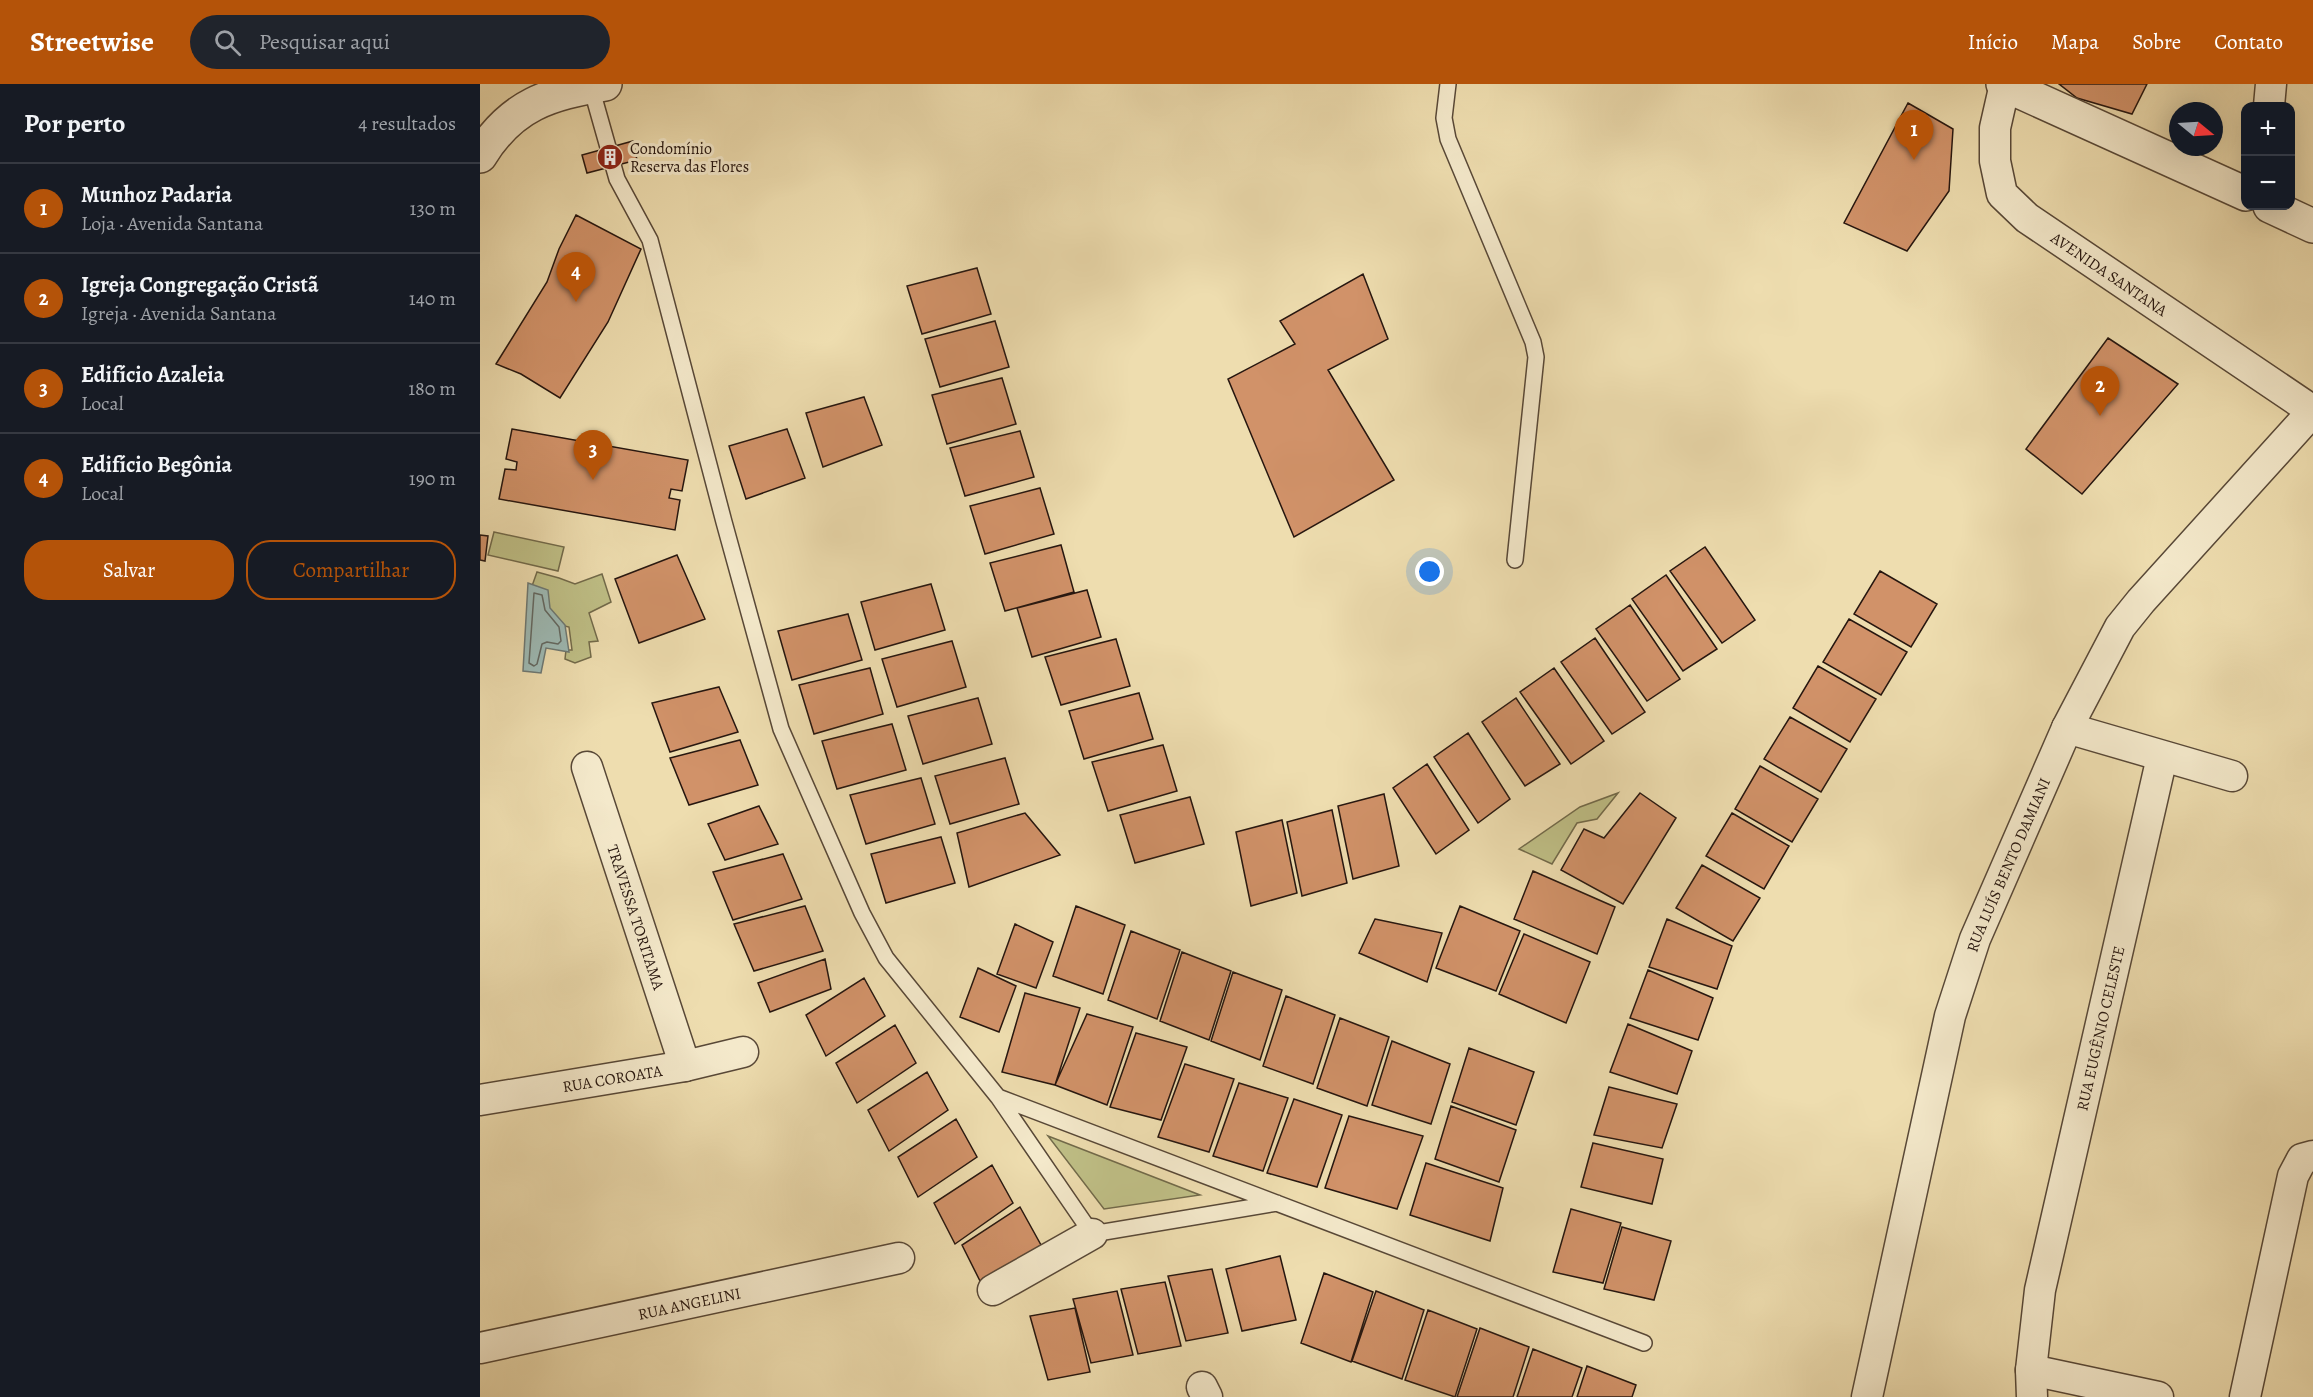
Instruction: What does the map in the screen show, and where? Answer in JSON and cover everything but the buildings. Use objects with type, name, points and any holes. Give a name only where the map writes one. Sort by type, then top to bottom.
[{"type":"street","points":[[2004,84],[2241,192]]},
{"type":"street","name":"AVENIDA SANTANA","points":[[2004,84],[1995,128],[1995,161],[2002,194],[2026,218],[2313,411]]},
{"type":"street","points":[[2269,102],[2271,84]]},
{"type":"street","points":[[482,148],[501,128],[531,105],[557,93],[598,85]]},
{"type":"street","points":[[2279,210],[2313,226]]},
{"type":"street","name":"RUA LUÍS BENTO DAMIANI","points":[[1867,1397],[1950,1016],[1975,939],[2067,728],[2127,618],[2313,411]]},
{"type":"street","points":[[2067,728],[2232,776]]},
{"type":"street","name":"RUA EUGÊNIO CELESTE","points":[[2031,1384],[2040,1290],[2162,757]]},
{"type":"street","name":"TRAVESSA TORITAMA","points":[[587,766],[685,1066]]},
{"type":"street","name":"RUA COROATA","points":[[480,1100],[685,1066],[743,1053]]},
{"type":"street","points":[[2245,1397],[2293,1176],[2308,1158]]},
{"type":"street","points":[[993,1290],[1092,1234]]},
{"type":"street","name":"RUA ANGELINI","points":[[480,1348],[899,1257]]},
{"type":"street","points":[[2031,1384],[2158,1397]]},
{"type":"lane","points":[[1448,84],[1444,118],[1448,139],[1533,342],[1536,357],[1515,560]]},
{"type":"lane","points":[[598,85],[617,179],[650,240],[781,729],[862,913],[886,958],[998,1097],[1092,1234],[1277,1203]]},
{"type":"lane","points":[[998,1097],[1644,1343]]},
{"type":"green space","points":[[494,532],[564,547],[558,571],[488,555]]},
{"type":"green space","points":[[537,572],[575,584],[602,574],[611,602],[589,613],[598,641],[589,642],[591,657],[575,663],[565,659],[566,650],[572,650],[569,627],[561,625],[532,586]]},
{"type":"green space","points":[[1618,793],[1597,819],[1577,823],[1552,864],[1519,849],[1580,807]]},
{"type":"green space","points":[[1048,1136],[1200,1195],[1104,1209]]},
{"type":"water","points":[[528,583],[548,590],[550,608],[565,625],[569,652],[546,648],[541,673],[523,671]]},
{"type":"place","name":"Condomínio Reserva das Flores","points":[[610,157]]},
{"type":"place","name":"Munhoz Padaria","points":[[1914,160]]},
{"type":"place","name":"Edifício Begônia","points":[[576,302]]},
{"type":"place","name":"Igreja Congregação Cristã","points":[[2100,416]]},
{"type":"place","name":"Edifício Azaleia","points":[[593,480]]}]
